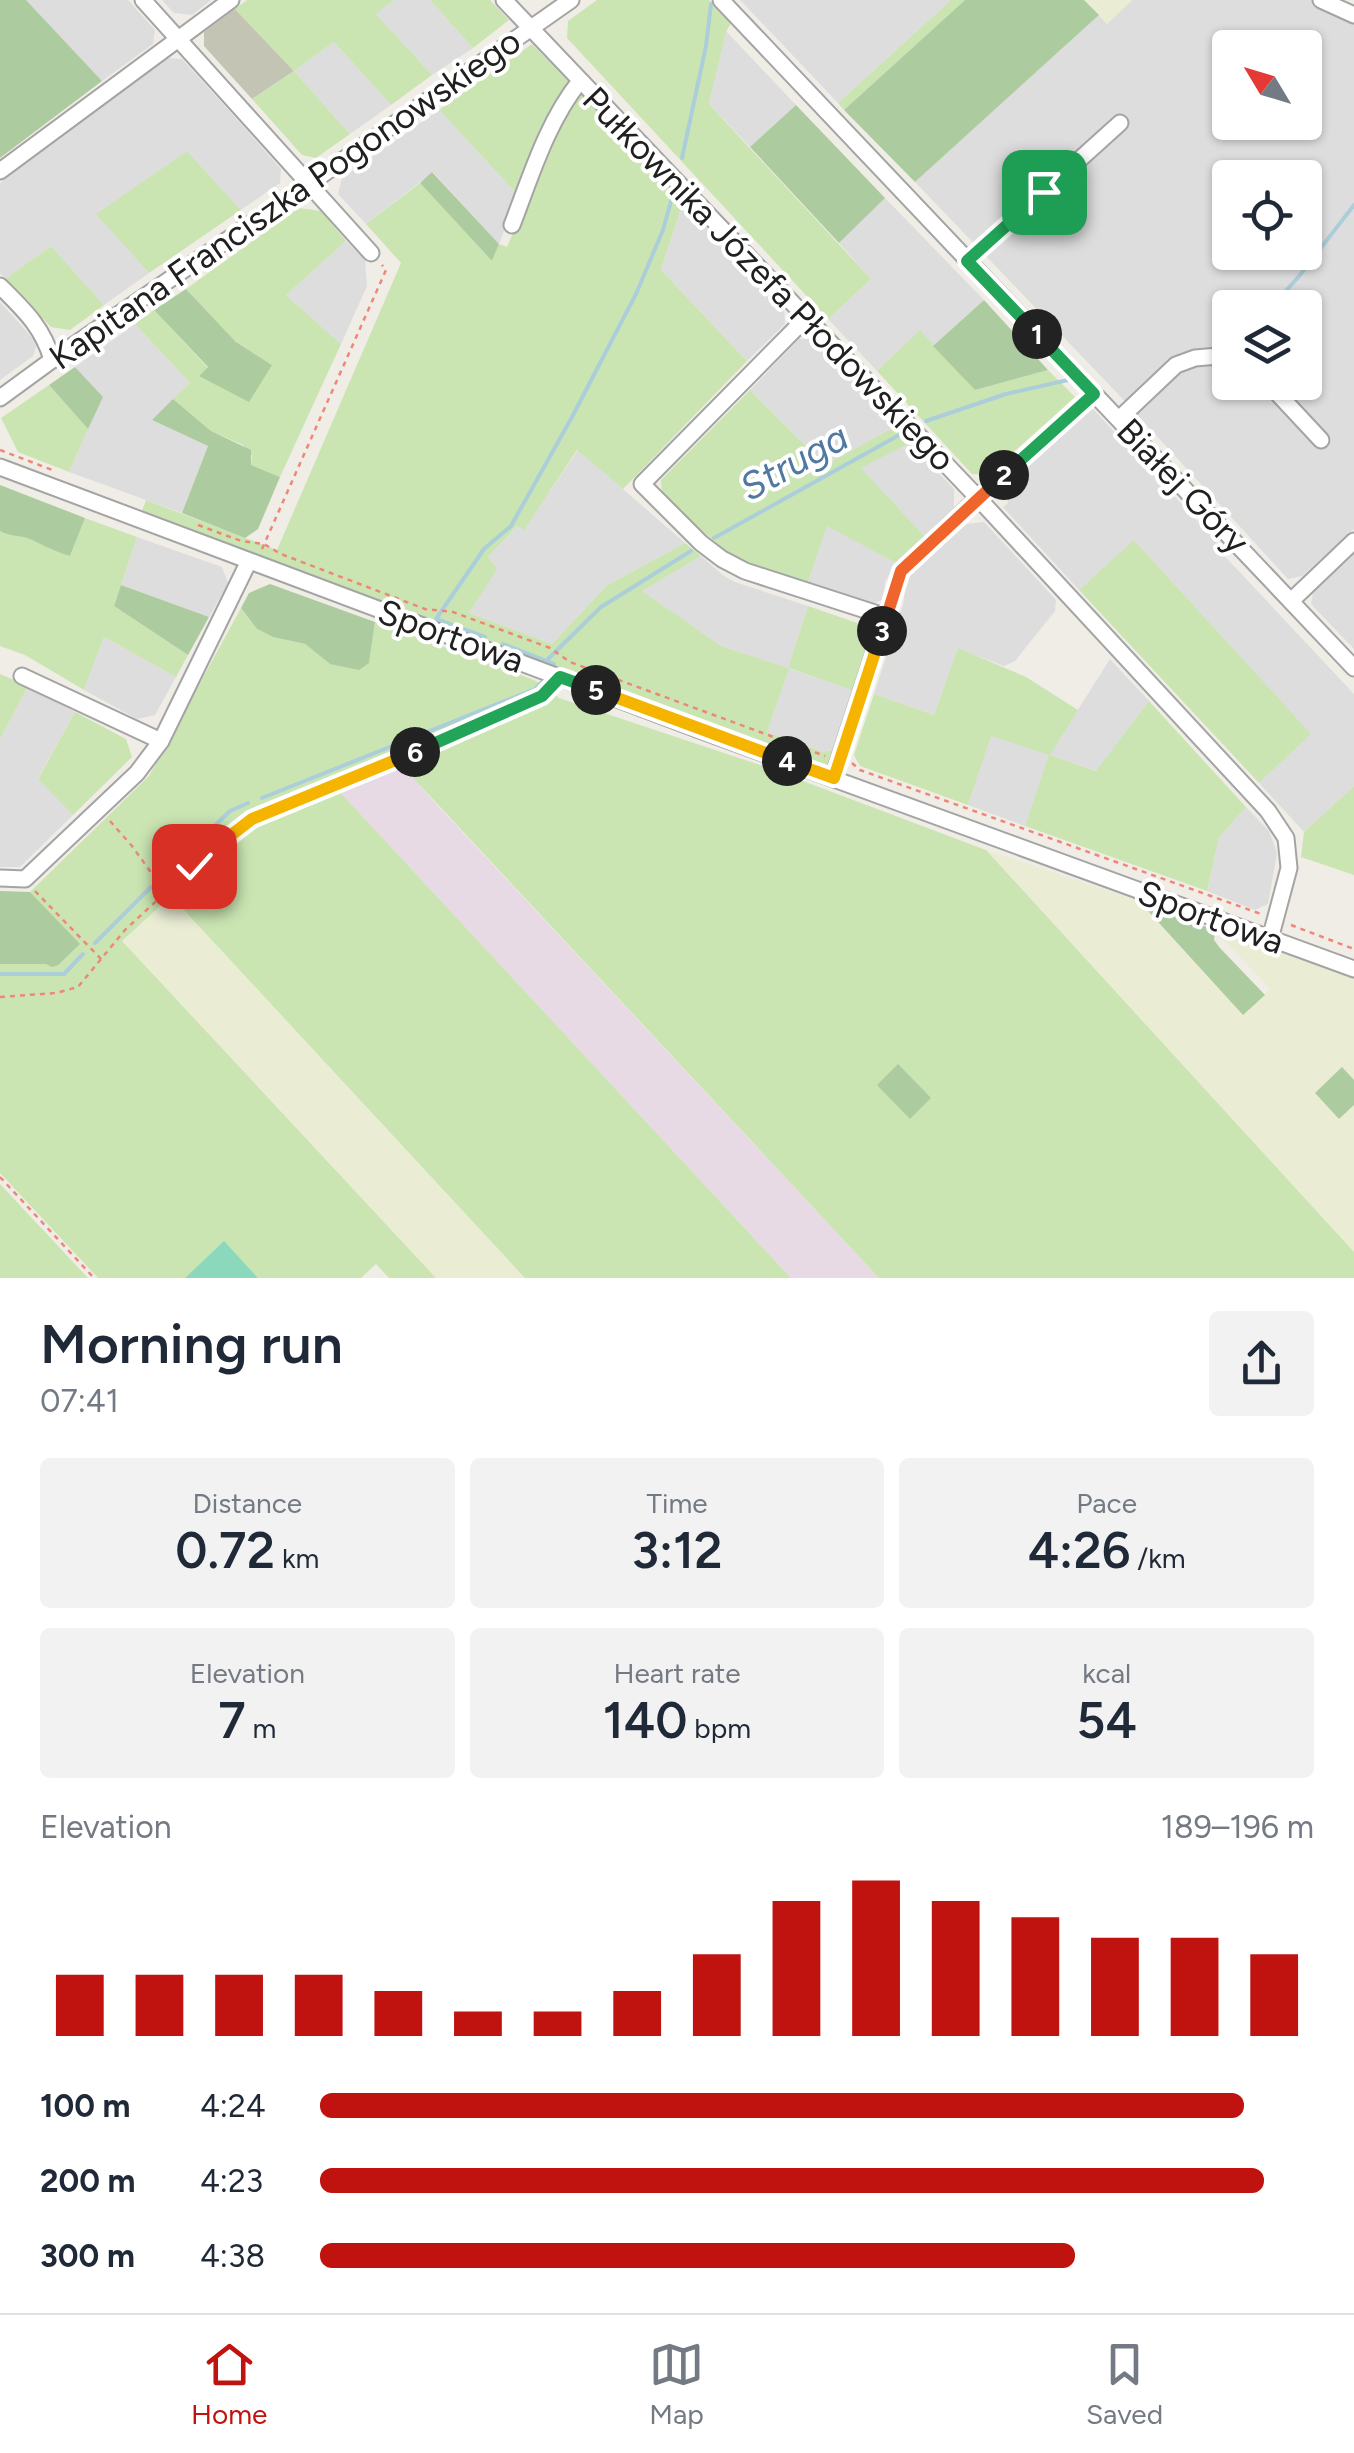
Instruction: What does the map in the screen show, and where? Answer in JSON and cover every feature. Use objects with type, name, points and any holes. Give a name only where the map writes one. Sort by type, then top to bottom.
[{"type":"street","points":[[143,0],[371,253]]},
{"type":"street","points":[[0,171],[231,0]]},
{"type":"street","name":"Pułkownika Józefa Płodowskiego","points":[[504,0],[978,498],[1268,811],[1286,838],[1288,868],[1270,939]]},
{"type":"street","name":"Kapitana Franciszka Pogonowskiego","points":[[0,398],[571,0]]},
{"type":"street","name":"Białej Góry","points":[[721,0],[1354,668]]},
{"type":"street","points":[[1322,0],[1354,15]]},
{"type":"street","points":[[512,225],[537,159],[567,98],[580,81]]},
{"type":"street","points":[[967,261],[1120,123]]},
{"type":"street","points":[[0,286],[39,328],[52,360]]},
{"type":"street","points":[[806,318],[642,484],[722,560],[745,571],[887,616]]},
{"type":"street","points":[[1119,418],[1176,365],[1212,357]]},
{"type":"street","points":[[834,778],[901,571],[1094,394]]},
{"type":"street","points":[[1284,400],[1321,440]]},
{"type":"street","name":"Sportowa","points":[[0,467],[1354,969]]},
{"type":"street","points":[[1291,601],[1354,541]]},
{"type":"street","points":[[0,878],[25,878],[137,773],[161,741],[252,562]]},
{"type":"street","points":[[22,676],[161,741]]},
{"type":"path","points":[[252,562],[264,544],[386,270],[371,253]]},
{"type":"path","points":[[0,450],[69,476]]},
{"type":"path","points":[[189,522],[264,544],[424,609],[448,611],[550,648],[570,662],[821,756],[841,758],[860,770],[1256,914],[1276,916],[1295,928],[1354,949]]},
{"type":"path","points":[[0,997],[56,993],[78,987],[125,930],[252,819],[542,696],[560,677]]},
{"type":"path","points":[[98,810],[132,846],[165,892]]},
{"type":"path","points":[[25,878],[102,960]]},
{"type":"path","points":[[0,1177],[94,1278]]},
{"type":"shaded area","points":[[26,0],[128,0],[155,30],[153,44],[102,81]]},
{"type":"shaded area","points":[[162,0],[211,0],[192,15],[174,13]]},
{"type":"shaded area","points":[[394,0],[430,0],[473,48],[432,75],[375,13]]},
{"type":"shaded area","points":[[740,0],[951,0],[838,103]]},
{"type":"shaded area","points":[[1084,0],[1132,0],[1107,24]]},
{"type":"shaded area","points":[[1132,0],[1323,0],[1354,13],[1354,529],[1302,576],[1288,579],[915,182],[1099,15],[1107,24]]},
{"type":"shaded area","points":[[235,9],[294,71],[252,99],[204,46],[204,32]]},
{"type":"shaded area","points":[[726,31],[796,105],[750,147],[709,104]]},
{"type":"shaded area","points":[[334,42],[391,105],[350,134],[294,71]]},
{"type":"shaded area","points":[[167,58],[182,59],[235,117],[281,169],[280,183],[241,210],[187,151],[97,214],[149,273],[104,305],[51,246],[5,279],[0,273],[0,183]]},
{"type":"shaded area","points":[[439,110],[518,195],[499,244],[433,172],[366,224],[338,194],[342,178]]},
{"type":"shaded area","points":[[885,198],[984,300],[933,346],[920,331],[877,371],[828,319],[871,279],[839,243]]},
{"type":"shaded area","points":[[684,199],[784,305],[785,324],[747,361],[661,270]]},
{"type":"shaded area","points":[[346,241],[365,260],[367,286],[341,344],[286,295]]},
{"type":"shaded area","points":[[0,302],[37,343],[33,356],[0,380]]},
{"type":"shaded area","points":[[135,324],[190,383],[152,420],[208,446],[182,513],[69,472],[102,397],[75,367]]},
{"type":"shaded area","points":[[813,338],[896,426],[825,465],[750,390],[799,339]]},
{"type":"shaded area","points":[[1092,408],[1354,694],[1354,786],[1304,832],[1259,783],[1310,734],[1135,541],[1079,590],[1003,507],[1008,503],[1008,485]]},
{"type":"shaded area","points":[[910,443],[954,489],[954,508],[924,536],[860,468]]},
{"type":"shaded area","points":[[578,450],[685,543],[606,586],[552,644],[469,613],[496,569],[488,557],[518,525],[524,529]]},
{"type":"shaded area","points":[[984,522],[1056,600],[1055,611],[1015,661],[1004,666],[958,649],[934,715],[874,694],[910,574],[967,524]]},
{"type":"shaded area","points":[[827,525],[896,563],[885,582],[883,599],[870,606],[807,585]]},
{"type":"shaded area","points":[[137,537],[222,567],[228,583],[209,617],[121,585]]},
{"type":"shaded area","points":[[1354,551],[1354,649],[1311,604],[1314,588]]},
{"type":"shaded area","points":[[701,556],[735,582],[808,606],[788,668],[721,646],[641,591]]},
{"type":"shaded area","points":[[104,637],[176,677],[155,715],[137,719],[84,690]]},
{"type":"shaded area","points":[[1110,659],[1149,701],[1097,771],[1050,755],[1025,826],[968,805],[991,735],[1050,754]]},
{"type":"shaded area","points":[[788,668],[854,691],[836,749],[823,752],[767,732]]},
{"type":"shaded area","points":[[28,686],[75,712],[38,778],[73,815],[20,867],[0,867],[0,739]]},
{"type":"shaded area","points":[[400,763],[879,1278],[791,1278],[337,789]]},
{"type":"shaded area","points":[[1246,807],[1269,831],[1277,853],[1268,904],[1255,910],[1207,891],[1219,838]]},
{"type":"shaded area","points":[[986,850],[1139,901],[1243,1014],[1270,989],[1221,937],[1222,931],[1354,979],[1354,1080],[1342,1068],[1339,1118],[1354,1105],[1354,1252]]},
{"type":"shaded area","points":[[171,895],[525,1278],[436,1278],[121,941]]},
{"type":"green space","points":[[0,0],[26,0],[102,81],[0,158]]},
{"type":"green space","points":[[247,0],[394,0],[376,14],[432,75],[391,105],[334,42],[294,71],[235,9]]},
{"type":"green space","points":[[430,0],[490,0],[509,20],[473,48]]},
{"type":"green space","points":[[597,0],[709,0],[731,23],[709,104],[871,279],[828,319],[567,38],[568,21]]},
{"type":"green space","points":[[951,0],[965,0],[844,110],[838,103]]},
{"type":"green space","points":[[965,0],[1084,0],[1099,15],[915,182],[844,110]]},
{"type":"green space","points":[[532,44],[570,83],[518,195],[439,110]]},
{"type":"green space","points":[[294,71],[350,134],[316,158],[302,155],[252,99]]},
{"type":"green space","points":[[578,91],[684,199],[661,270],[747,361],[623,489],[577,450],[524,530],[517,526],[488,557],[497,569],[469,613],[552,644],[606,586],[685,543],[701,556],[642,591],[721,646],[788,668],[808,606],[863,625],[871,638],[854,691],[789,668],[767,732],[823,752],[836,749],[832,763],[825,766],[141,513],[146,500],[277,550],[401,263],[366,224],[420,183],[492,261],[499,244],[507,247],[570,101]]},
{"type":"green space","points":[[796,105],[885,198],[839,243],[750,147]]},
{"type":"green space","points":[[187,151],[241,210],[149,273],[96,214]]},
{"type":"green space","points":[[432,172],[499,244],[492,261],[420,183]]},
{"type":"green space","points":[[299,208],[321,211],[346,241],[286,295],[341,344],[280,477],[251,465],[252,456],[243,445],[211,431],[173,399],[190,383],[135,324],[154,310],[208,368],[200,375],[272,365],[236,342],[186,289]]},
{"type":"green space","points":[[51,246],[104,305],[70,330],[51,327],[5,279]]},
{"type":"green space","points":[[186,289],[236,342],[272,365],[249,402],[199,376],[208,367],[154,310]]},
{"type":"green space","points":[[984,300],[1048,370],[975,390],[933,346]]},
{"type":"green space","points":[[920,330],[975,390],[1048,370],[1075,397],[988,475],[972,474],[877,371]]},
{"type":"green space","points":[[75,367],[103,397],[88,429],[49,385]]},
{"type":"green space","points":[[49,385],[88,429],[69,472],[18,452],[1,418]]},
{"type":"green space","points":[[750,390],[825,465],[896,426],[910,443],[861,468],[924,536],[896,563],[827,526],[807,585],[738,561],[728,553],[662,496],[661,480]]},
{"type":"green space","points":[[173,399],[211,431],[251,450],[251,465],[280,477],[258,529],[245,538],[182,513],[208,446],[152,420]]},
{"type":"green space","points":[[0,485],[85,518],[70,556],[0,531]]},
{"type":"green space","points":[[85,518],[137,537],[114,606],[188,655],[176,677],[104,637],[84,690],[25,655],[0,646],[0,531],[70,556]]},
{"type":"green space","points":[[1134,540],[1311,734],[1259,783],[1079,590]]},
{"type":"green space","points":[[270,584],[375,622],[369,663],[359,670],[330,664],[305,644],[257,629],[241,608],[249,593]]},
{"type":"green space","points":[[121,585],[209,617],[188,655],[114,606]]},
{"type":"green space","points":[[241,608],[257,629],[305,644],[330,664],[369,663],[375,622],[529,678],[547,686],[559,698],[763,766],[986,850],[1354,1252],[1354,1278],[879,1278],[400,764],[338,790],[791,1278],[525,1278],[171,896],[122,941],[436,1278],[389,1278],[376,1264],[361,1278],[258,1278],[224,1242],[185,1278],[98,1278],[0,1173],[0,964],[46,964],[79,944],[30,892],[149,776]]},
{"type":"green space","points":[[958,648],[1026,677],[1078,710],[1050,755],[1096,771],[1149,701],[1246,807],[1219,838],[1207,891],[1025,826],[1049,755],[991,736],[968,805],[860,766],[854,755],[874,694],[934,715]]},
{"type":"green space","points":[[0,674],[28,686],[0,739]]},
{"type":"green space","points":[[75,712],[126,739],[132,757],[73,815],[38,779]]},
{"type":"green space","points":[[1354,786],[1354,875],[1301,857],[1304,832]]},
{"type":"green space","points":[[0,891],[30,892],[80,944],[52,967],[0,964]]},
{"type":"green space","points":[[1139,901],[1215,930],[1214,940],[1220,948],[1265,995],[1243,1015]]},
{"type":"green space","points":[[898,1064],[931,1098],[910,1119],[877,1085]]},
{"type":"green space","points":[[1342,1067],[1354,1080],[1354,1105],[1339,1119],[1315,1093]]},
{"type":"green space","points":[[0,1184],[88,1278],[0,1278]]},
{"type":"green space","points":[[224,1241],[258,1278],[185,1278]]},
{"type":"waterway","points":[[682,158],[711,4]]},
{"type":"waterway","points":[[485,637],[436,619],[484,549],[511,526],[572,417],[636,294],[663,230],[673,194]]},
{"type":"waterway","name":"Struga","points":[[1287,290],[1354,205]]},
{"type":"waterway","name":"Struga","points":[[926,421],[1006,394],[1068,380]]},
{"type":"waterway","name":"Struga","points":[[714,538],[901,434]]},
{"type":"waterway","name":"Struga","points":[[546,661],[601,607],[691,551]]},
{"type":"waterway","points":[[503,644],[554,664]]},
{"type":"waterway","name":"Struga","points":[[262,798],[535,689],[543,681]]},
{"type":"waterway","name":"Struga","points":[[162,876],[230,811],[248,803]]},
{"type":"waterway","name":"Struga","points":[[95,943],[151,887]]},
{"type":"waterway","name":"Struga","points":[[0,974],[64,974],[83,954]]},
{"type":"route","points":[[194,866],[252,819],[542,696],[560,677],[834,778],[901,571],[1094,394],[967,261],[1044,192]]}]
